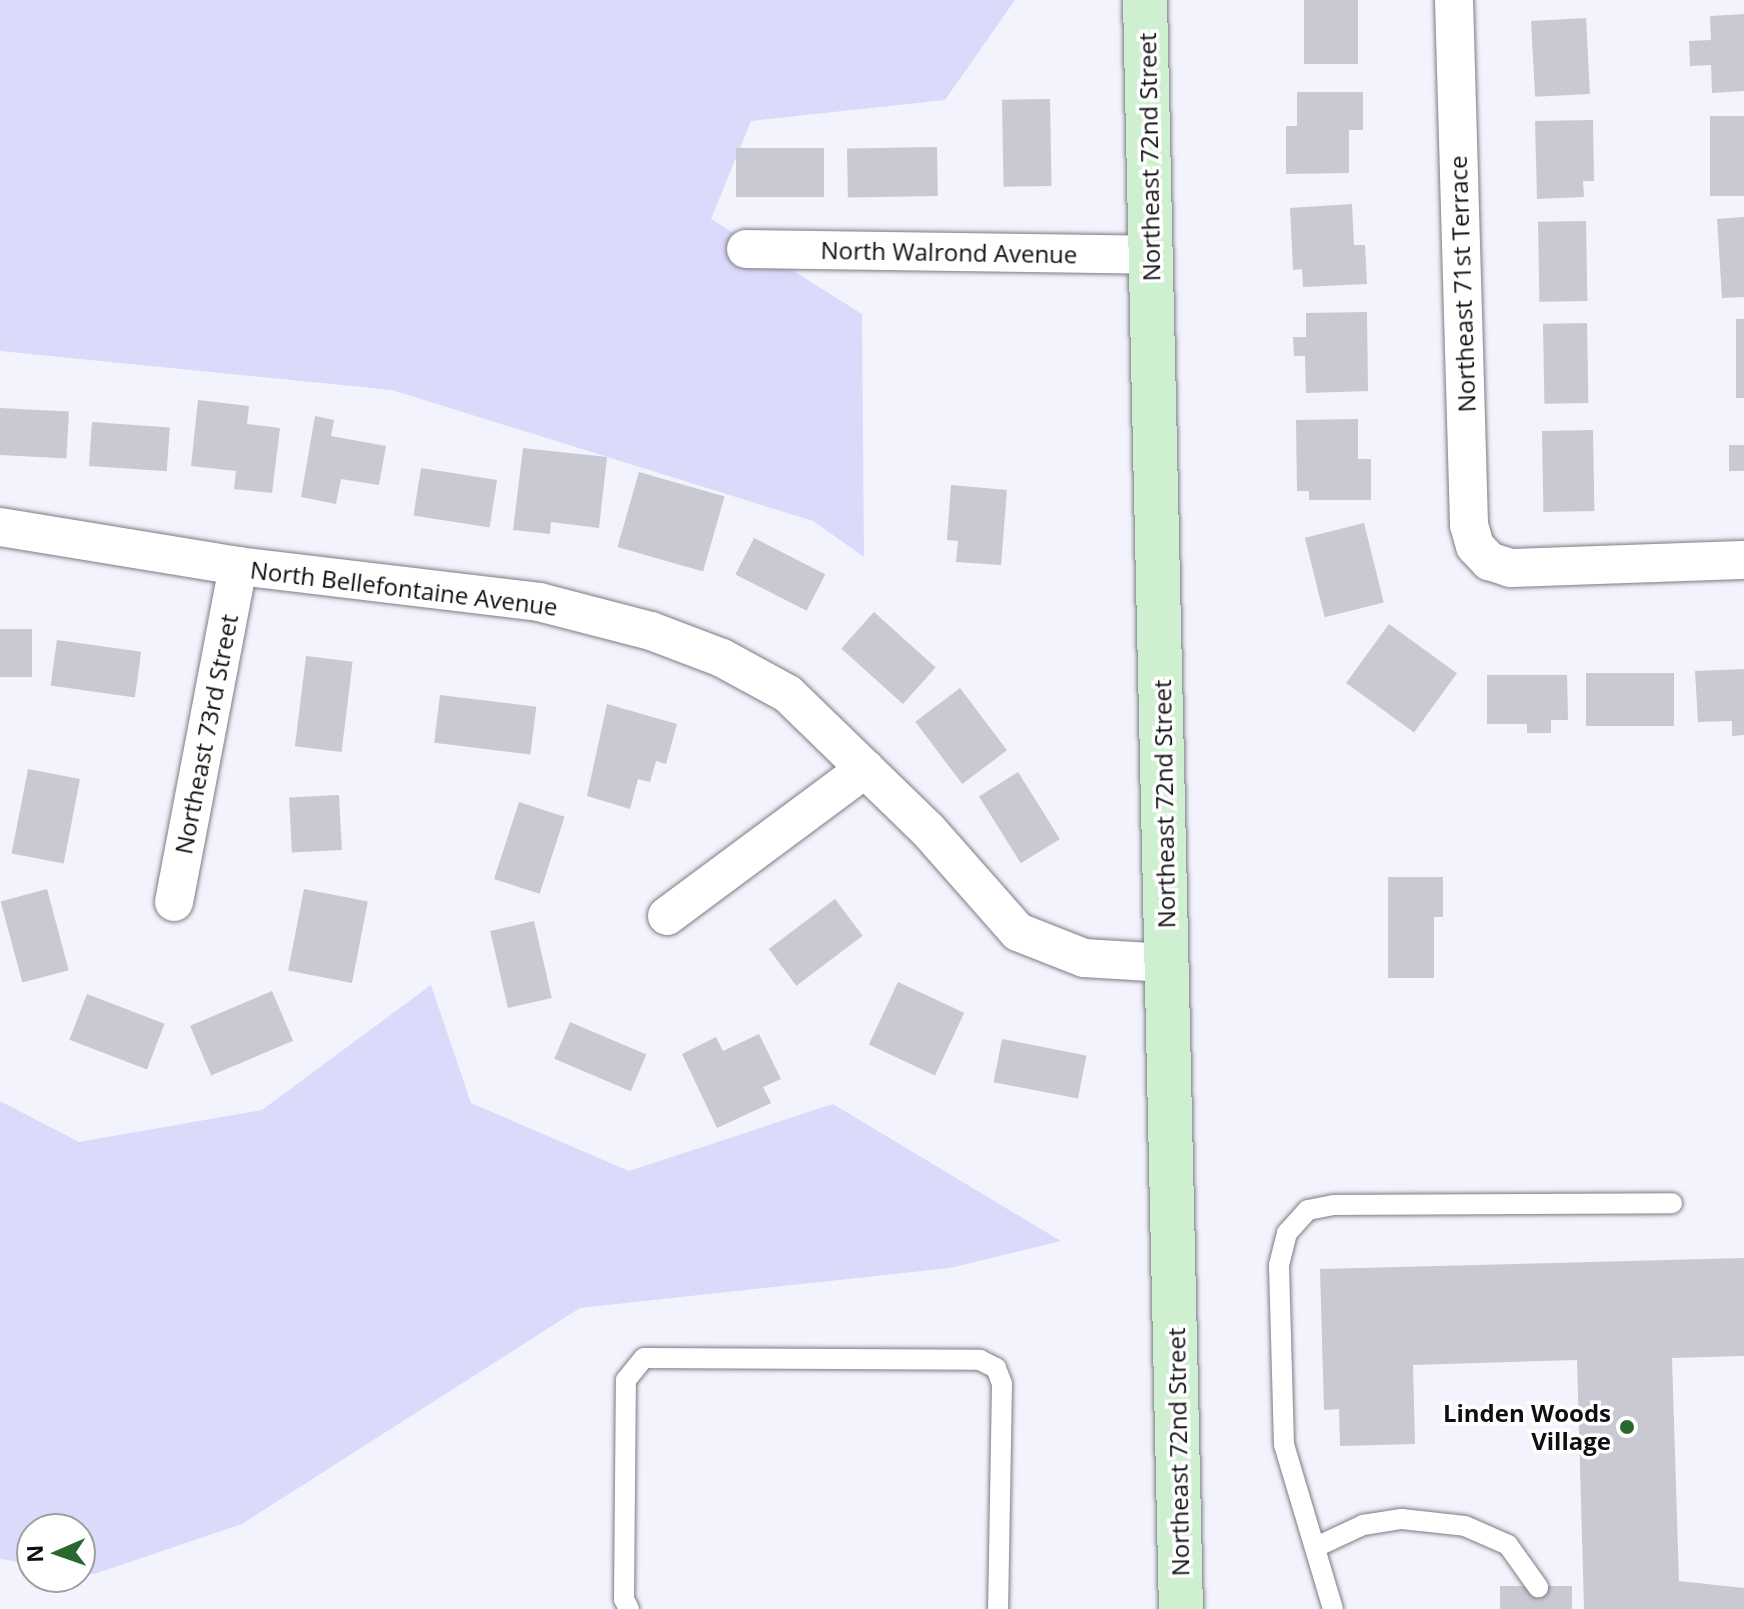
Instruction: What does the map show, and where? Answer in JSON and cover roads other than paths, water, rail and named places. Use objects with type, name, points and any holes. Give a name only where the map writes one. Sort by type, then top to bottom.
[{"type":"main road","name":"Northeast 72nd Street","points":[[1145,0],[1181,1609]]},
{"type":"street","name":"Northeast 71st Terrace","points":[[1454,0],[1469,525],[1475,546],[1489,561],[1510,568],[1744,560]]},
{"type":"street","name":"North Walrond Avenue","points":[[746,249],[1151,255]]},
{"type":"street","name":"North Bellefontaine Avenue","points":[[0,527],[238,566],[539,602],[651,631],[722,658],[788,694],[978,882],[1018,932],[1084,958],[1167,963]]},
{"type":"street","name":"Northeast 73rd Street","points":[[174,902],[238,566]]},
{"type":"street","points":[[667,916],[865,769]]},
{"type":"lane","points":[[1333,1609],[1284,1445],[1279,1265],[1287,1233],[1308,1210],[1334,1205],[1672,1203]]},
{"type":"lane","points":[[629,1609],[624,1599],[626,1380],[644,1358],[980,1360],[996,1368],[1002,1384],[998,1609]]},
{"type":"lane","points":[[1316,1547],[1363,1525],[1389,1521],[1465,1526],[1508,1545],[1538,1587]]},
{"type":"place","name":"Linden Woods Village","points":[[1627,1427]]}]
